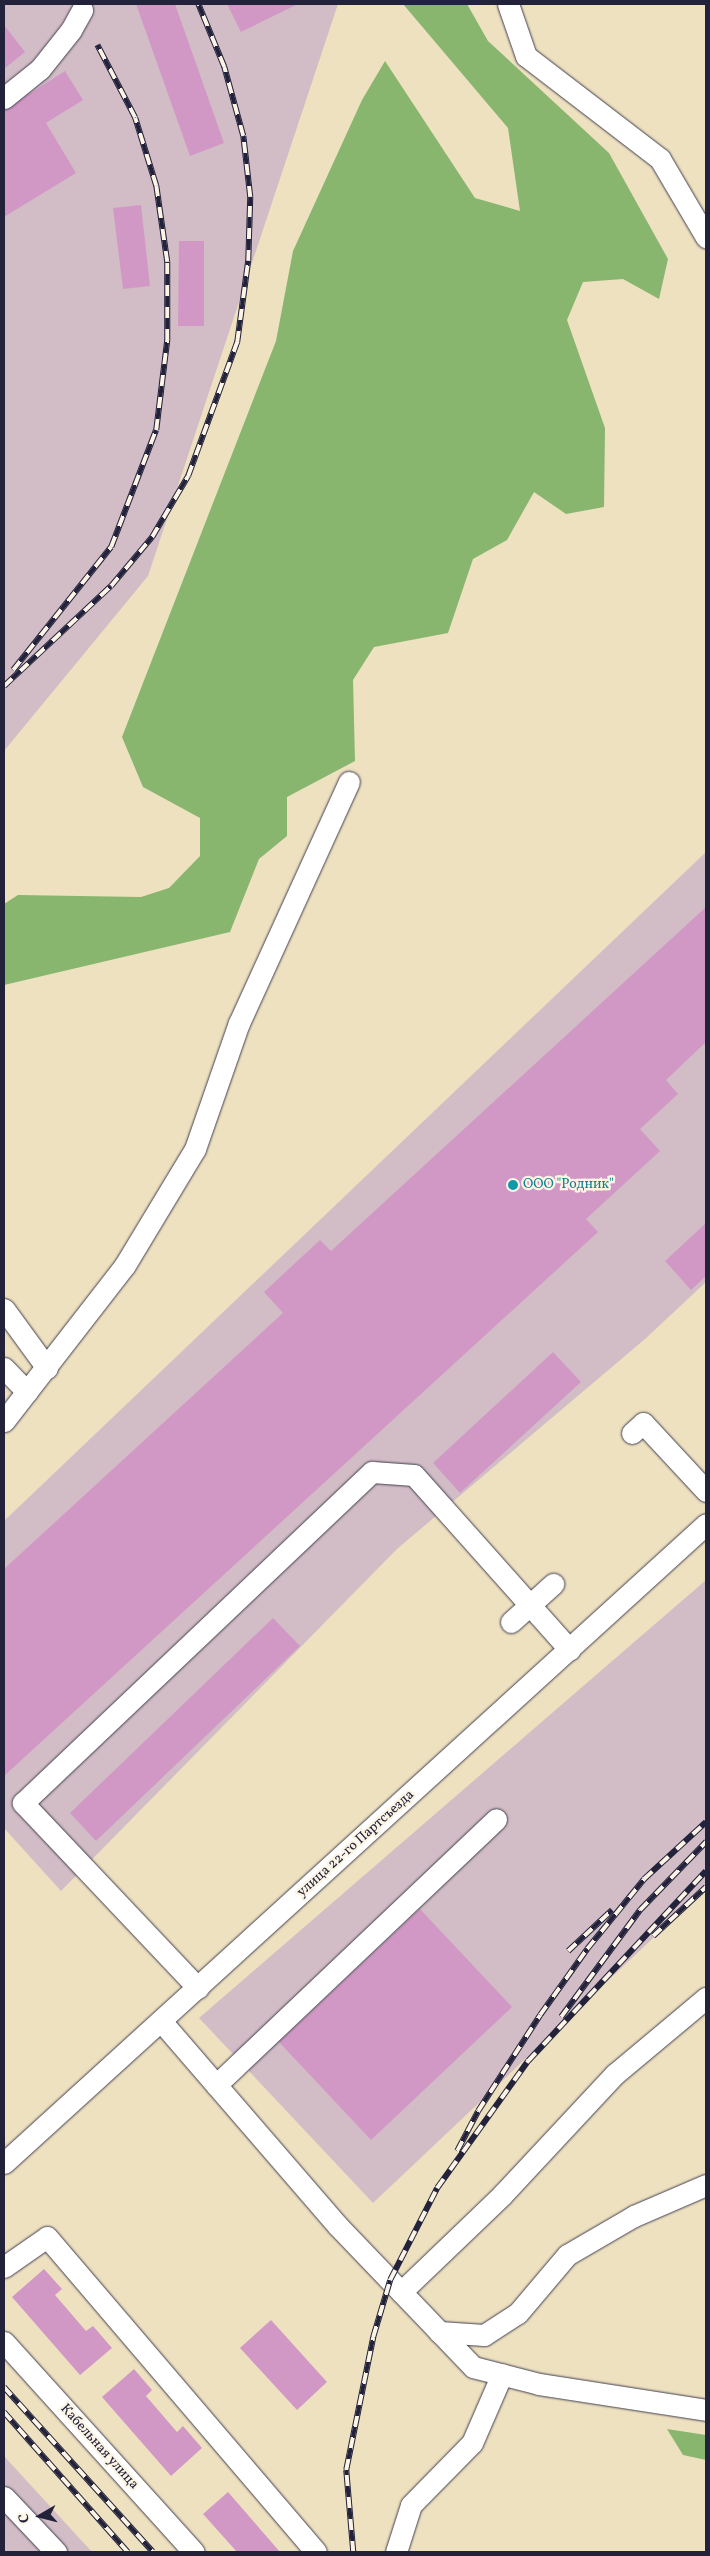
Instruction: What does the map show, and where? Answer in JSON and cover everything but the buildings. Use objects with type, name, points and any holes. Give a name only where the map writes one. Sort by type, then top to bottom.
[{"type":"street","points":[[508,4],[526,56],[660,159],[706,237]]},
{"type":"street","points":[[4,98],[40,69],[82,10]]},
{"type":"street","points":[[4,1421],[125,1265],[195,1149],[239,1023],[349,782]]},
{"type":"street","points":[[4,1309],[47,1368]]},
{"type":"street","points":[[4,1368],[27,1392]]},
{"type":"street","points":[[632,1433],[643,1422],[671,1465],[706,1491]]},
{"type":"street","points":[[198,1988],[23,1803],[372,1472],[414,1475],[570,1650]]},
{"type":"street","name":"улица 22-го Партсъезда","points":[[4,2163],[570,1650],[706,1524]]},
{"type":"street","points":[[511,1622],[553,1584]]},
{"type":"street","points":[[216,2085],[496,1819]]},
{"type":"street","points":[[401,2292],[502,2195],[615,2074],[706,1998]]},
{"type":"street","points":[[161,2021],[337,2226],[473,2367],[539,2384],[706,2410]]},
{"type":"street","points":[[439,2332],[484,2335],[518,2313],[567,2255],[634,2216],[706,2185]]},
{"type":"street","points":[[4,2267],[47,2237],[316,2552]]},
{"type":"street","name":"Кабельная улица","points":[[4,2342],[194,2552]]},
{"type":"street","points":[[396,2552],[411,2504],[472,2443],[502,2374]]},
{"type":"street","points":[[4,2497],[56,2552]]},
{"type":"shaded area","points":[[4,4],[338,4],[148,576],[4,751]]},
{"type":"shaded area","points":[[706,852],[706,1282],[645,1339],[397,1549],[61,1891],[4,1828],[4,1521]]},
{"type":"shaded area","points":[[706,1580],[706,1888],[373,2203],[199,2018]]},
{"type":"shaded area","points":[[4,2456],[92,2552],[4,2552]]},
{"type":"green space","points":[[403,4],[467,4],[488,41],[609,153],[668,259],[659,299],[623,279],[583,282],[567,320],[605,428],[604,507],[566,514],[534,492],[507,540],[473,559],[448,633],[374,647],[353,680],[355,761],[287,797],[287,836],[259,859],[230,932],[4,985],[4,904],[18,895],[141,897],[169,888],[200,856],[200,818],[143,787],[122,737],[276,341],[293,251],[362,100],[385,61],[475,198],[520,211],[508,128]]},
{"type":"green space","points":[[667,2429],[706,2435],[706,2460],[683,2455]]},
{"type":"railway","points":[[4,686],[111,586],[152,537],[188,476],[237,342],[248,261],[250,197],[243,136],[224,67],[198,4]]},
{"type":"railway","points":[[13,670],[111,547],[156,430],[167,340],[167,262],[156,186],[135,118],[97,45]]},
{"type":"railway","points":[[457,2151],[478,2111],[540,2015],[587,1949],[644,1879],[706,1822]]},
{"type":"railway","points":[[561,2017],[640,1910],[706,1842]]},
{"type":"railway","points":[[353,2552],[346,2470],[373,2337],[390,2280],[437,2188],[528,2061],[706,1871]]},
{"type":"railway","points":[[653,1936],[706,1887]]},
{"type":"railway","points":[[568,1951],[612,1910]]},
{"type":"railway","points":[[4,2387],[153,2552]]},
{"type":"railway","points":[[4,2412],[128,2552]]},
{"type":"place","name":"ООО \"Родник\"","points":[[513,1185]]}]
